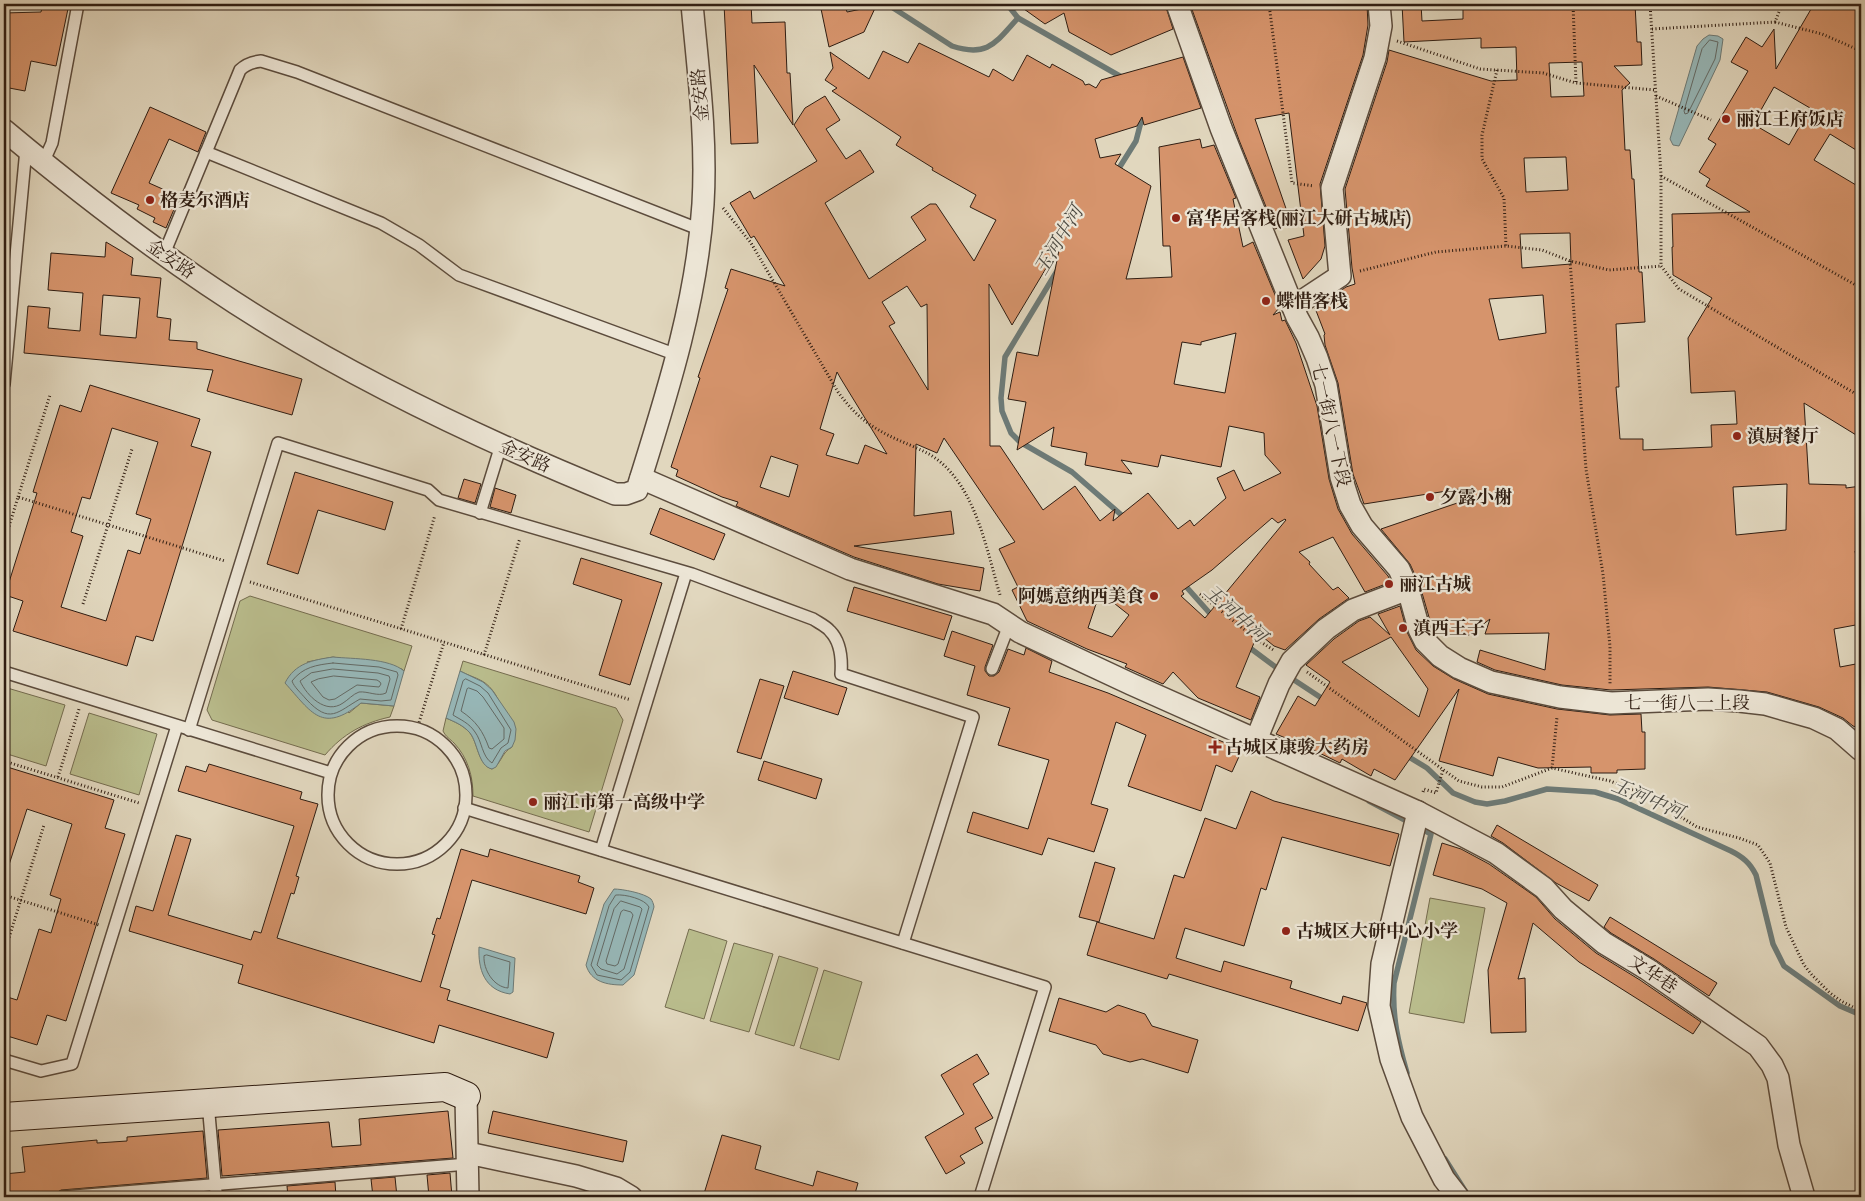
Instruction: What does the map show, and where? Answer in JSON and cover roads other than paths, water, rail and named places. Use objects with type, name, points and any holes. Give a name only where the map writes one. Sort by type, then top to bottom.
[{"type":"street","name":"金安路","points":[[4,130],[88,199],[164,254],[272,326],[324,356],[430,411],[501,445],[615,494],[626,494],[637,490],[677,355],[688,312],[701,230],[704,140],[692,4]]},
{"type":"street","name":"七一街八一下段","points":[[1177,4],[1221,128],[1293,307],[1317,358],[1326,385],[1341,477],[1350,505],[1362,526],[1399,569],[1408,589],[1419,629],[1425,641],[1440,656],[1460,668],[1491,682],[1560,697]]},
{"type":"street","points":[[1293,307],[1340,276],[1332,188],[1375,58],[1381,26],[1379,4]]},
{"type":"street","name":"文华巷","points":[[641,478],[850,568],[993,614],[1020,632],[1418,812],[1513,864],[1544,888],[1563,909],[1604,943],[1647,968],[1758,1046],[1772,1065],[1778,1078],[1789,1145],[1804,1197]]},
{"type":"street","points":[[1256,740],[1280,684],[1292,662],[1326,629],[1353,610],[1408,589]]},
{"type":"street","name":"七一街八一上段","points":[[1560,697],[1611,703],[1708,700],[1765,704],[1814,718],[1837,729],[1861,750]]},
{"type":"street","points":[[1418,812],[1382,964],[1379,1006],[1391,1059],[1412,1117],[1444,1180],[1458,1197]]},
{"type":"street","points":[[4,1117],[445,1086],[466,1096],[468,1197]]},
{"type":"street","points":[[468,1159],[576,1176],[616,1188],[631,1197]]},
{"type":"lane","points":[[43,163],[52,143],[78,4]]},
{"type":"lane","points":[[164,254],[240,70],[250,63],[261,61],[297,72],[701,230]]},
{"type":"lane","points":[[4,384],[26,149]]},
{"type":"lane","points":[[206,152],[381,223],[419,245],[459,274],[677,355]]},
{"type":"lane","points":[[189,730],[278,443],[428,490],[439,500],[686,573],[813,619],[831,631],[840,652],[841,674],[974,717],[903,943]]},
{"type":"lane","points":[[480,513],[501,445]]},
{"type":"lane","points":[[601,850],[686,573]]},
{"type":"lane","points":[[992,669],[1009,625]]},
{"type":"lane","points":[[4,672],[331,773]]},
{"type":"lane","points":[[4,1060],[41,1071],[72,1064],[177,726]]},
{"type":"lane","points":[[394,726],[417,730],[437,740],[449,750],[458,763],[465,785],[464,808],[460,823],[452,836],[432,854],[420,860],[407,863],[380,862],[357,851],[340,833],[330,811],[328,799],[331,773],[340,755],[351,743],[364,734],[394,726]]},
{"type":"lane","points":[[464,808],[1045,987],[980,1197]]},
{"type":"lane","points":[[208,1103],[216,1193],[220,1197]]},
{"type":"lane","points":[[62,1197],[468,1159]]},
{"type":"water","points":[[1709,35],[1718,36],[1723,39],[1720,60],[1679,146],[1673,145],[1670,139],[1697,46]]},
{"type":"water","points":[[333,657],[380,661],[404,671],[394,706],[361,703],[348,712],[336,717],[327,718],[318,716],[311,711],[285,683],[289,676],[299,667],[312,661]]},
{"type":"water","points":[[460,671],[483,682],[492,690],[514,722],[516,729],[512,747],[505,751],[496,767],[492,769],[484,764],[470,733],[456,722],[446,718]]},
{"type":"water","points":[[614,889],[648,897],[654,907],[634,975],[623,985],[611,984],[596,979],[588,971],[586,965],[604,904]]},
{"type":"water","points":[[479,947],[515,958],[513,992],[510,994],[501,992],[494,988],[484,977],[480,963]]},
{"type":"waterway","points":[[887,4],[952,46],[964,49],[983,49],[990,46],[1018,18]]},
{"type":"waterway","name":"玉河中河","points":[[1007,4],[1018,18],[1125,79]]},
{"type":"waterway","name":"玉河中河","points":[[1116,173],[1136,141],[1143,114]]},
{"type":"waterway","name":"玉河中河","points":[[1057,271],[1005,357],[1001,398],[1002,411],[1011,433],[1020,442],[1072,472],[1126,519]]},
{"type":"waterway","name":"玉河中河","points":[[1182,582],[1214,618]]},
{"type":"waterway","name":"玉河中河","points":[[1246,645],[1281,671]]},
{"type":"waterway","name":"玉河中河","points":[[1288,676],[1326,701]]},
{"type":"waterway","name":"玉河中河","points":[[1404,754],[1427,768],[1453,793],[1475,802],[1487,804],[1505,801],[1547,789],[1595,792],[1618,799],[1735,853],[1749,864],[1756,875],[1773,944],[1784,966],[1840,1006],[1861,1015]]},
{"type":"waterway","points":[[1369,801],[1431,834],[1394,983],[1396,1029],[1407,1073]]},
{"type":"waterway","points":[[1445,1159],[1469,1197]]},
{"type":"place","name":"丽江王府饭店","points":[[1726,119]]},
{"type":"place","name":"格麦尔酒店","points":[[150,200]]},
{"type":"place","name":"富华居客栈(丽江大研古城店)","points":[[1176,218]]},
{"type":"place","name":"蝶惜客栈","points":[[1266,301]]},
{"type":"place","name":"滇厨餐厅","points":[[1737,436]]},
{"type":"place","name":"夕露小榭","points":[[1430,497]]},
{"type":"place","name":"丽江古城","points":[[1389,584]]},
{"type":"place","name":"阿媽意纳西美食","points":[[1154,596]]},
{"type":"place","name":"滇西王子","points":[[1403,628]]},
{"type":"place","name":"古城区康骏大药房","points":[[1215,747]]},
{"type":"place","name":"丽江市第一高级中学","points":[[533,802]]},
{"type":"place","name":"古城区大研中心小学","points":[[1286,931]]}]
